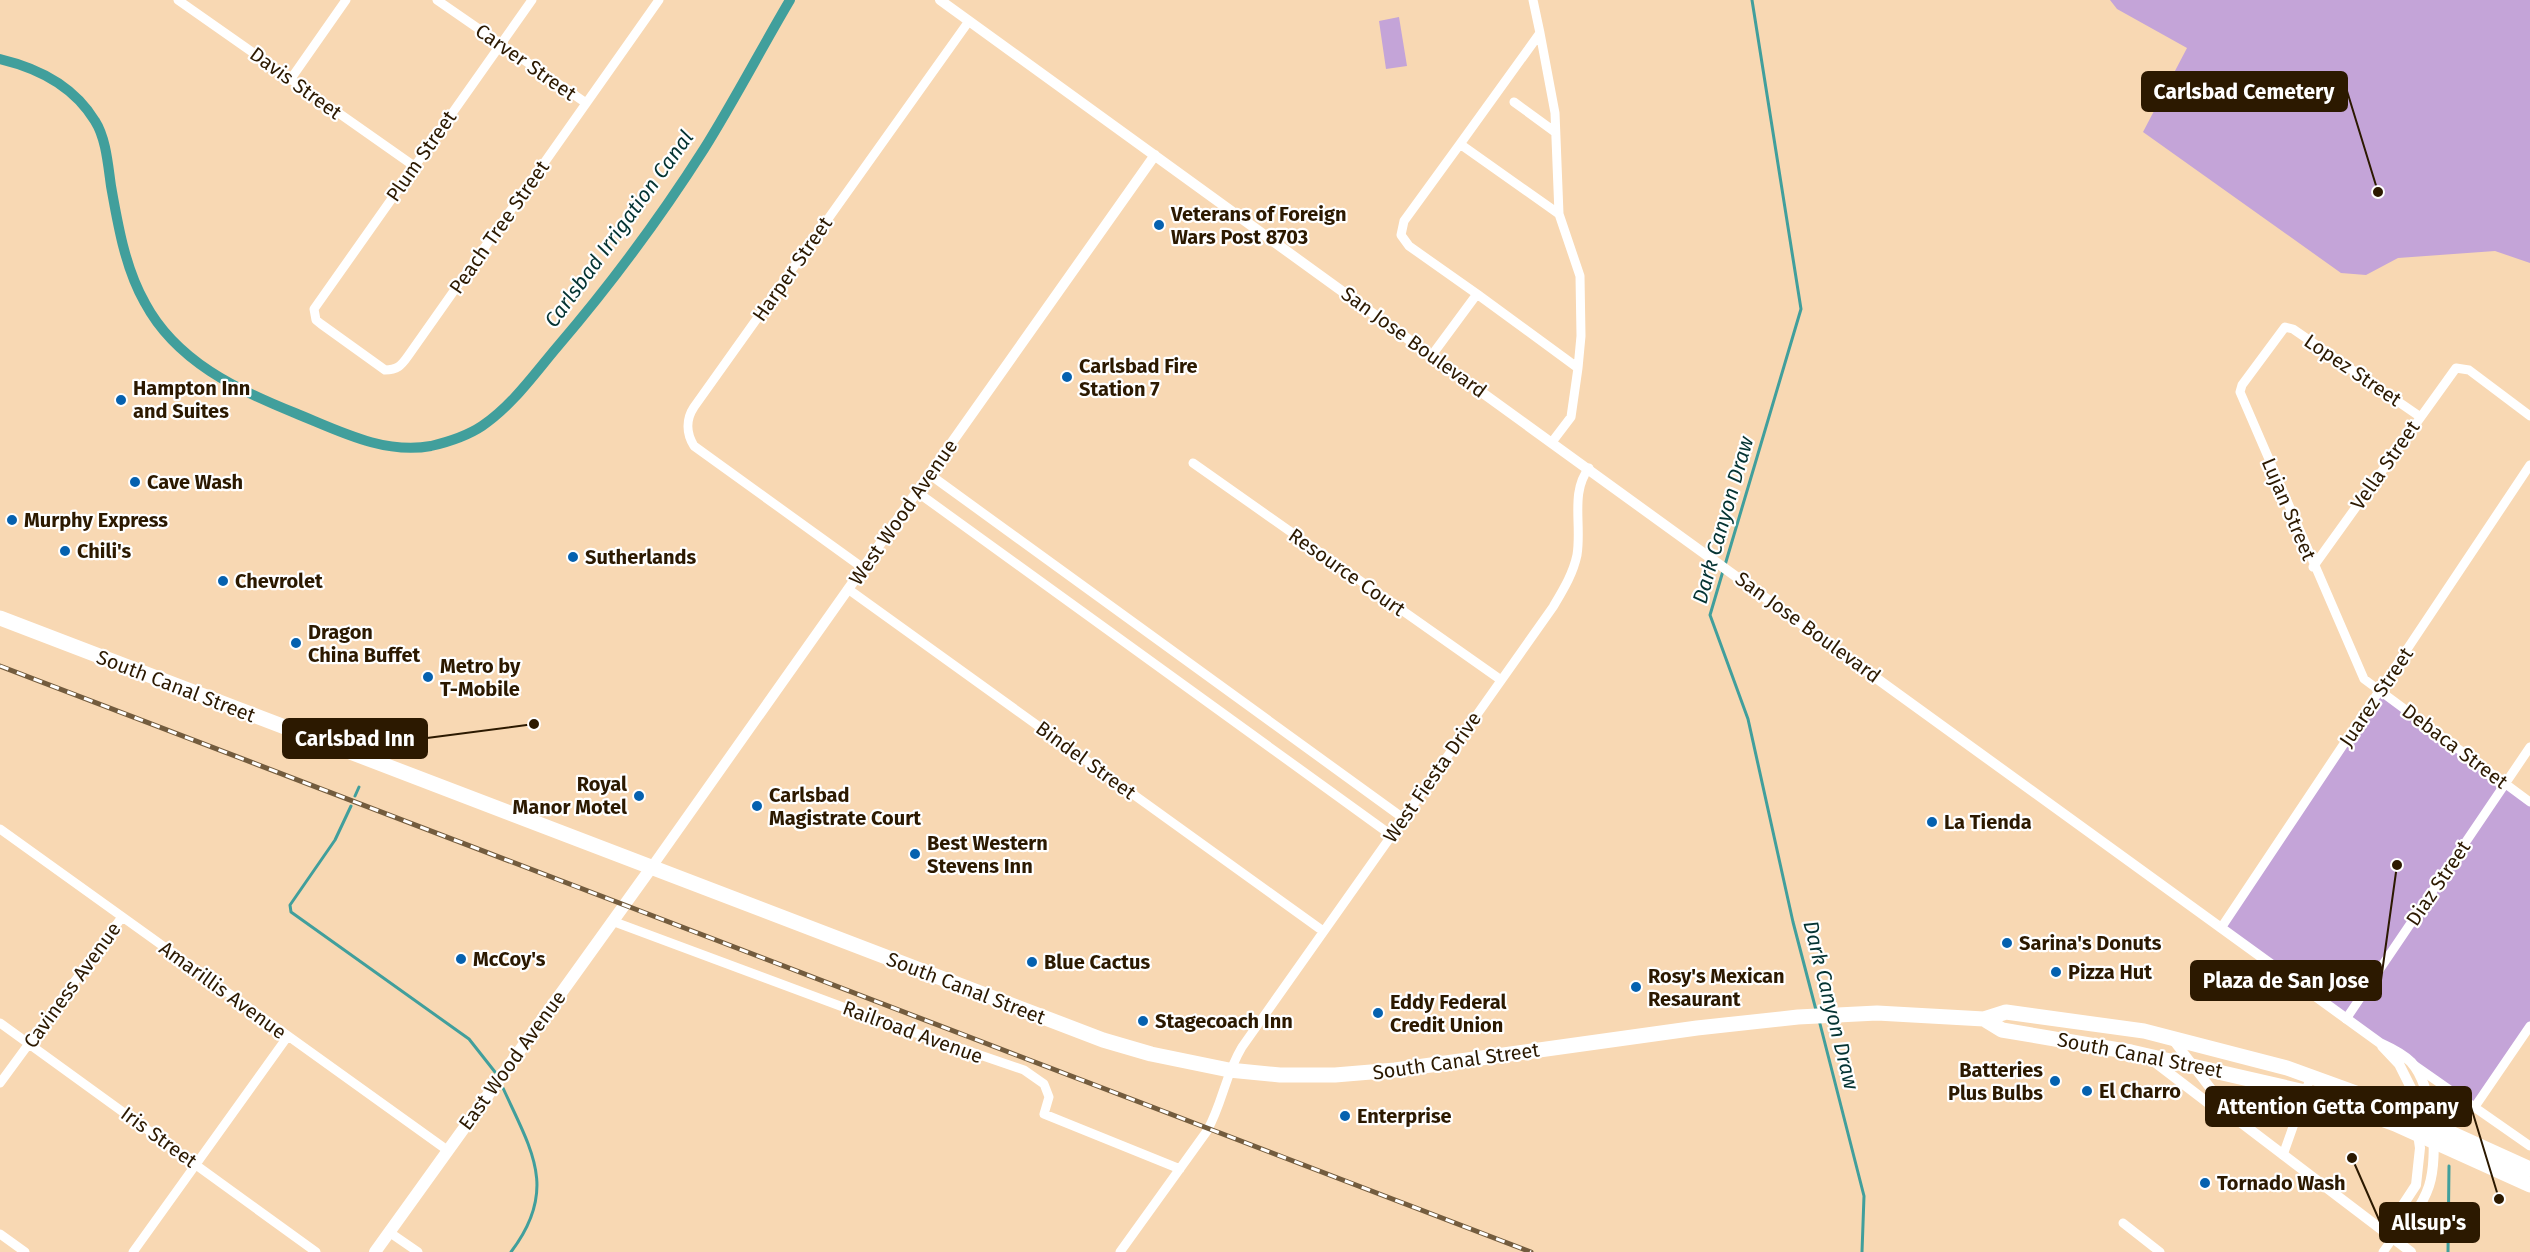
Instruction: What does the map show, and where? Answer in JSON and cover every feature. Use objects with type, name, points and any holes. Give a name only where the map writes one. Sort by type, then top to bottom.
[{"type":"highway","name":"South Canal Street","points":[[0,618],[1103,1040],[1170,1059],[1229,1070],[1280,1075],[1359,1074],[1697,1028],[1836,1014],[1917,1014],[1984,1019],[2006,1012],[2110,1025],[2171,1037],[2234,1052],[2311,1076],[2389,1105],[2525,1175]]},
{"type":"highway","name":"South Canal Street","points":[[1984,1019],[2002,1030],[2145,1055],[2306,1092],[2525,1175]]},
{"type":"main road","name":"East Wood Avenue","points":[[375,1252],[651,868]]},
{"type":"street","name":"Davis Street","points":[[178,0],[414,166]]},
{"type":"street","points":[[290,80],[346,0]]},
{"type":"street","name":"Carver Street","points":[[437,0],[586,103]]},
{"type":"street","name":"Plum Street","points":[[315,314],[317,303],[532,0]]},
{"type":"street","name":"Peach Tree Street","points":[[315,314],[321,324],[378,366],[393,370],[401,366],[659,0]]},
{"type":"street","name":"San Jose Boulevard","points":[[940,0],[2380,1043],[2392,1048],[2530,1146]]},
{"type":"street","points":[[1533,0],[1556,132],[1559,214],[1580,276],[1581,336],[1571,417],[1552,442]]},
{"type":"street","name":"Harper Street","points":[[863,568],[694,446],[688,434],[689,414],[969,21]]},
{"type":"street","points":[[1540,33],[1404,221],[1401,235],[1410,246],[1578,368]]},
{"type":"street","points":[[1514,102],[1556,132]]},
{"type":"street","points":[[1460,144],[1559,214]]},
{"type":"street","name":"West Wood Avenue","points":[[651,868],[1155,155]]},
{"type":"street","points":[[1432,355],[1477,294]]},
{"type":"street","name":"Lopez Street","points":[[2285,327],[2293,329],[2419,416]]},
{"type":"street","name":"Lujan Street","points":[[2285,327],[2242,385],[2240,392],[2358,671],[2364,679],[2380,691]]},
{"type":"street","name":"Vella Street","points":[[2313,567],[2452,370],[2459,367],[2469,370],[2530,416]]},
{"type":"street","name":"Resource Court","points":[[1193,463],[1501,680]]},
{"type":"street","name":"Juarez Street","points":[[2221,928],[2530,465]]},
{"type":"street","name":"West Fiesta Drive","points":[[1120,1252],[1219,1110],[1229,1070],[1242,1047],[1553,607],[1572,573],[1579,534],[1579,481],[1589,468]]},
{"type":"street","points":[[930,474],[1403,818]]},
{"type":"street","points":[[917,492],[1391,835]]},
{"type":"street","name":"Bindel Street","points":[[848,589],[1323,931]]},
{"type":"street","name":"Debaca Street","points":[[2380,691],[2530,802]]},
{"type":"street","name":"Diaz Street","points":[[2346,1018],[2530,747]]},
{"type":"street","name":"Amarillis Avenue","points":[[0,829],[447,1150]]},
{"type":"street","name":"Caviness Avenue","points":[[0,1083],[122,917]]},
{"type":"street","name":"Railroad Avenue","points":[[612,921],[886,1023],[1024,1070],[1044,1084],[1049,1097],[1044,1114],[1180,1169]]},
{"type":"street","name":"Iris Street","points":[[0,1023],[316,1252]]},
{"type":"street","points":[[2475,1108],[2530,1026]]},
{"type":"street","points":[[133,1252],[288,1036]]},
{"type":"street","points":[[2171,1037],[2231,1115],[2411,1252]]},
{"type":"street","points":[[2380,1043],[2399,1064],[2412,1090],[2420,1148],[2416,1185],[2395,1217],[2393,1238]]},
{"type":"street","points":[[2145,1055],[2220,1112],[2231,1115]]},
{"type":"street","points":[[2383,1252],[2409,1222],[2424,1199],[2434,1163],[2428,1101],[2421,1079],[2411,1063]]},
{"type":"street","points":[[2283,1155],[2311,1076]]},
{"type":"street","points":[[2123,1223],[2160,1252]]},
{"type":"street","points":[[389,1232],[418,1252]]},
{"type":"street","points":[[0,1234],[25,1252]]},
{"type":"shaded area","points":[[2110,0],[2530,0],[2530,263],[2495,251],[2398,258],[2366,275],[2341,273],[2143,132],[2187,48],[2117,9]]},
{"type":"shaded area","points":[[1399,17],[1407,66],[1386,69],[1379,21]]},
{"type":"shaded area","points":[[2380,691],[2530,802],[2530,1026],[2474,1108],[2221,928]]},
{"type":"waterway","name":"Carlsbad Irrigation Canal","points":[[0,59],[41,73],[54,80],[77,98],[95,121],[108,161],[127,261],[145,303],[173,341],[210,371],[273,404],[361,439],[378,444],[413,448],[444,443],[476,430],[503,409],[532,378],[616,275],[670,200],[715,131],[790,0]]},
{"type":"waterway","name":"Dark Canyon Draw","points":[[1725,565],[1801,309],[1752,0]]},
{"type":"waterway","name":"Dark Canyon Draw","points":[[1723,571],[1710,615],[1748,719],[1793,922],[1816,1010]]},
{"type":"waterway","points":[[355,796],[359,787]]},
{"type":"waterway","points":[[351,806],[335,840],[290,905],[291,912],[469,1039],[495,1072]]},
{"type":"waterway","name":"Dark Canyon Draw","points":[[1819,1020],[1864,1196],[1862,1252]]},
{"type":"waterway","points":[[503,1088],[530,1151],[537,1189],[534,1209],[526,1229],[511,1252]]},
{"type":"waterway","points":[[2448,1252],[2449,1166]]},
{"type":"railway","points":[[0,666],[1531,1252]]},
{"type":"place","name":"Carlsbad Cemetery","points":[[2378,192]]},
{"type":"place","name":"Veterans of Foreign Wars Post 8703","points":[[1159,225]]},
{"type":"place","name":"Carlsbad Fire Station 7","points":[[1067,377]]},
{"type":"place","name":"Hampton Inn and Suites","points":[[121,400]]},
{"type":"place","name":"Cave Wash","points":[[135,482]]},
{"type":"place","name":"Murphy Express","points":[[12,520]]},
{"type":"place","name":"Chili's","points":[[65,551]]},
{"type":"place","name":"Sutherlands","points":[[573,557]]},
{"type":"place","name":"Chevrolet","points":[[223,581]]},
{"type":"place","name":"Dragon China Buffet","points":[[296,643]]},
{"type":"place","name":"Metro by T-Mobile","points":[[428,677]]},
{"type":"place","name":"Carlsbad Inn","points":[[534,724]]},
{"type":"place","name":"Royal Manor Motel","points":[[639,796]]},
{"type":"place","name":"Carlsbad Magistrate Court","points":[[757,806]]},
{"type":"place","name":"La Tienda","points":[[1932,822]]},
{"type":"place","name":"Best Western Stevens Inn","points":[[915,854]]},
{"type":"place","name":"Plaza de San Jose","points":[[2397,865]]},
{"type":"place","name":"Sarina's Donuts","points":[[2007,943]]},
{"type":"place","name":"McCoy's","points":[[461,959]]},
{"type":"place","name":"Blue Cactus","points":[[1032,962]]},
{"type":"place","name":"Pizza Hut","points":[[2056,972]]},
{"type":"place","name":"Rosy's Mexican Resaurant","points":[[1636,987]]},
{"type":"place","name":"Eddy Federal Credit Union","points":[[1378,1013]]},
{"type":"place","name":"Stagecoach Inn","points":[[1143,1021]]},
{"type":"place","name":"Batteries Plus Bulbs","points":[[2055,1081]]},
{"type":"place","name":"El Charro","points":[[2087,1091]]},
{"type":"place","name":"Enterprise","points":[[1345,1116]]},
{"type":"place","name":"Allsup's","points":[[2352,1158]]},
{"type":"place","name":"Tornado Wash","points":[[2205,1183]]},
{"type":"place","name":"Attention Getta Company","points":[[2499,1199]]}]
